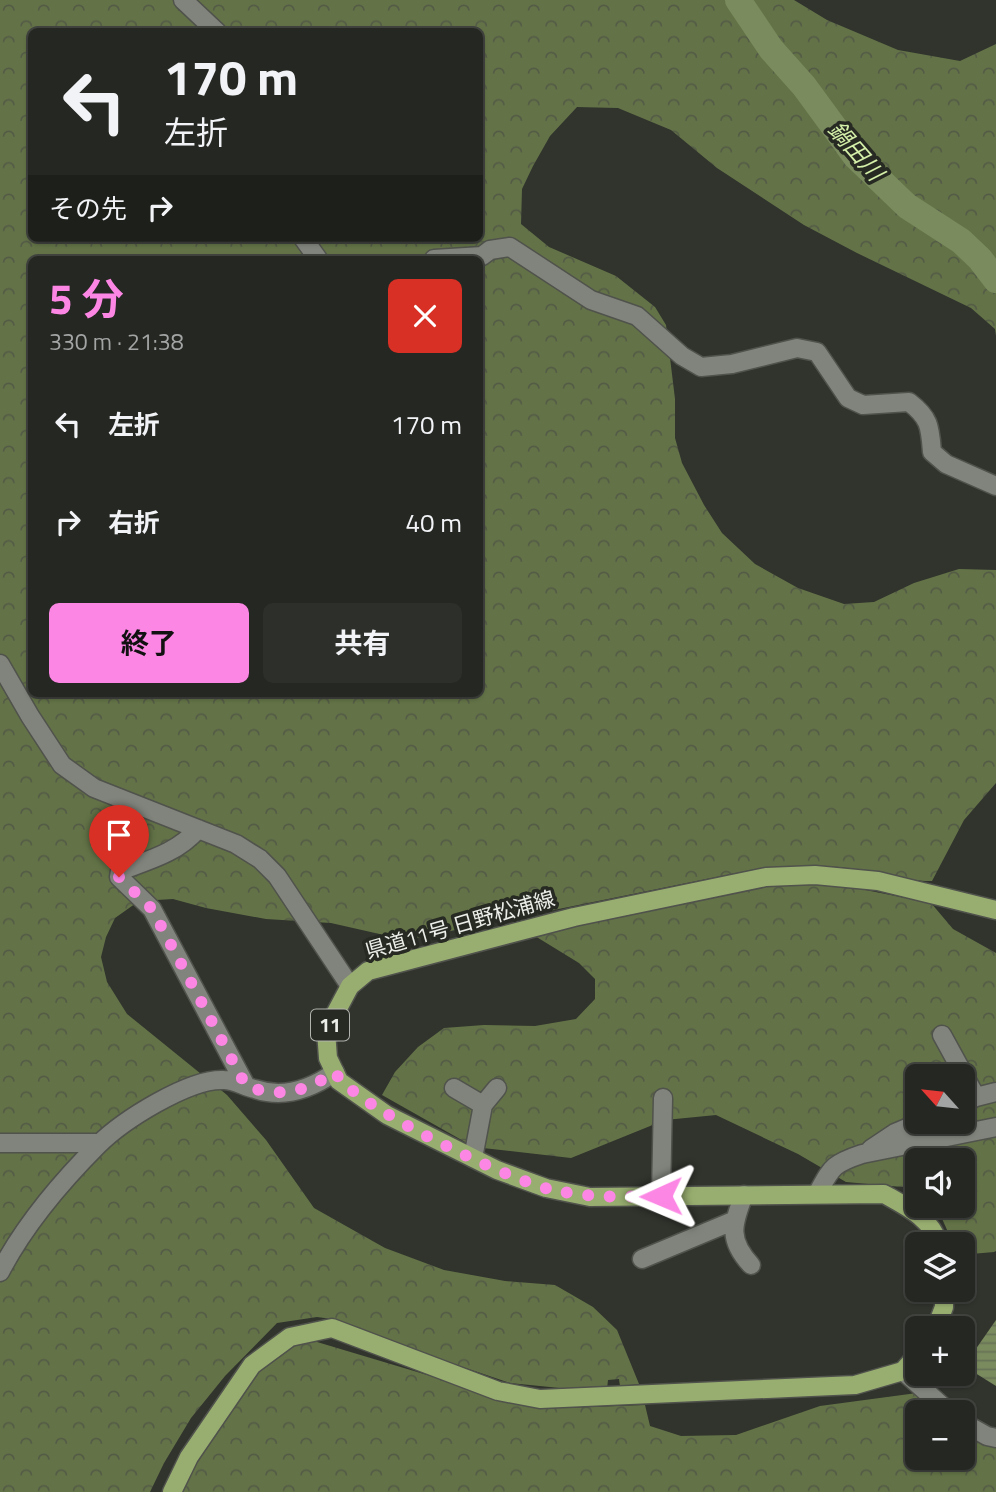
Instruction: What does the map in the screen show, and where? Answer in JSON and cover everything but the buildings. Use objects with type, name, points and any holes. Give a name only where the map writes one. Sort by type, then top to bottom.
[{"type":"main road","name":"県道11号 日野松浦線","points":[[335,1072],[328,1058],[326,1031],[351,986],[368,971],[574,917],[766,877],[815,875],[878,881],[996,910]]},
{"type":"main road","points":[[335,1072],[339,1081],[387,1115],[497,1170],[557,1191],[590,1197],[884,1195],[914,1211],[934,1232]]},
{"type":"main road","points":[[172,1492],[189,1457],[253,1365],[290,1338],[332,1328],[498,1391],[540,1399],[855,1385],[905,1369]]},
{"type":"street","points":[[183,0],[213,28]]},
{"type":"street","points":[[482,256],[490,250],[510,247],[591,300],[637,316],[682,356],[701,367],[732,364],[797,348],[817,352],[830,367],[848,398],[863,405],[909,402],[921,411],[929,424],[932,452],[946,464],[996,486]]},
{"type":"street","points":[[0,664],[62,765],[94,788],[236,844],[260,859],[277,876],[351,986]]},
{"type":"street","points":[[198,829],[188,840],[167,854],[120,871],[119,877],[152,909],[246,1086]]},
{"type":"street","points":[[942,1035],[954,1064]]},
{"type":"street","points":[[0,1272],[14,1245],[100,1143],[150,1107],[195,1084],[225,1079],[258,1091],[288,1093],[316,1085],[335,1072]]},
{"type":"street","points":[[454,1088],[483,1105]]},
{"type":"street","points":[[473,1158],[483,1105],[497,1088]]},
{"type":"street","points":[[975,1098],[996,1092]]},
{"type":"street","points":[[661,1196],[663,1098]]},
{"type":"street","points":[[817,1194],[831,1168],[841,1161],[862,1154],[996,1127]]},
{"type":"street","points":[[862,1154],[905,1129]]},
{"type":"street","points":[[0,1143],[100,1143]]},
{"type":"street","points":[[744,1195],[733,1222],[737,1250],[751,1265]]},
{"type":"street","points":[[642,1259],[733,1222]]},
{"type":"street","points":[[903,1371],[936,1400]]},
{"type":"street","points":[[975,1429],[987,1436],[996,1437]]},
{"type":"green space","points":[[0,0],[794,0],[827,20],[898,50],[960,61],[996,44],[996,336],[995,329],[971,308],[804,225],[717,168],[671,130],[618,108],[577,107],[550,136],[522,189],[521,224],[549,247],[616,276],[655,307],[666,325],[675,399],[675,438],[682,463],[722,533],[755,564],[798,588],[844,604],[874,602],[914,583],[959,569],[996,570],[996,783],[964,820],[932,881],[839,867],[756,869],[406,940],[331,923],[266,919],[173,899],[139,901],[115,918],[101,957],[107,982],[127,1014],[227,1095],[266,1140],[314,1208],[385,1248],[444,1270],[505,1281],[555,1285],[593,1307],[617,1330],[639,1384],[620,1386],[619,1379],[608,1380],[607,1389],[510,1383],[351,1329],[332,1319],[317,1317],[277,1323],[225,1376],[191,1418],[150,1492],[0,1492]]},
{"type":"green space","points":[[830,883],[931,903],[953,929],[996,953],[996,1251],[975,1254],[975,1232],[948,1232],[942,1218],[975,1218],[975,1148],[905,1148],[905,1187],[846,1182],[798,1154],[716,1115],[665,1120],[571,1158],[474,1147],[382,1095],[395,1072],[418,1047],[444,1028],[484,1025],[535,1026],[576,1019],[595,999],[595,979],[579,963],[535,936],[761,885]]},
{"type":"green space","points":[[307,1339],[511,1400],[562,1408],[645,1405],[650,1426],[681,1436],[736,1435],[820,1406],[917,1393],[930,1400],[905,1400],[905,1470],[975,1470],[975,1426],[996,1438],[996,1492],[168,1492],[256,1368]]},
{"type":"shaded area","points":[[996,1320],[996,1386],[975,1373],[975,1350]]},
{"type":"waterway","name":"鍋田川","points":[[738,0],[771,49],[804,86],[856,157],[907,206],[961,241],[980,259],[996,280]]},
{"type":"route","points":[[119,877],[152,909],[246,1086],[258,1091],[288,1093],[316,1085],[335,1072],[339,1081],[387,1115],[497,1170],[546,1188],[590,1197],[661,1196]]}]
